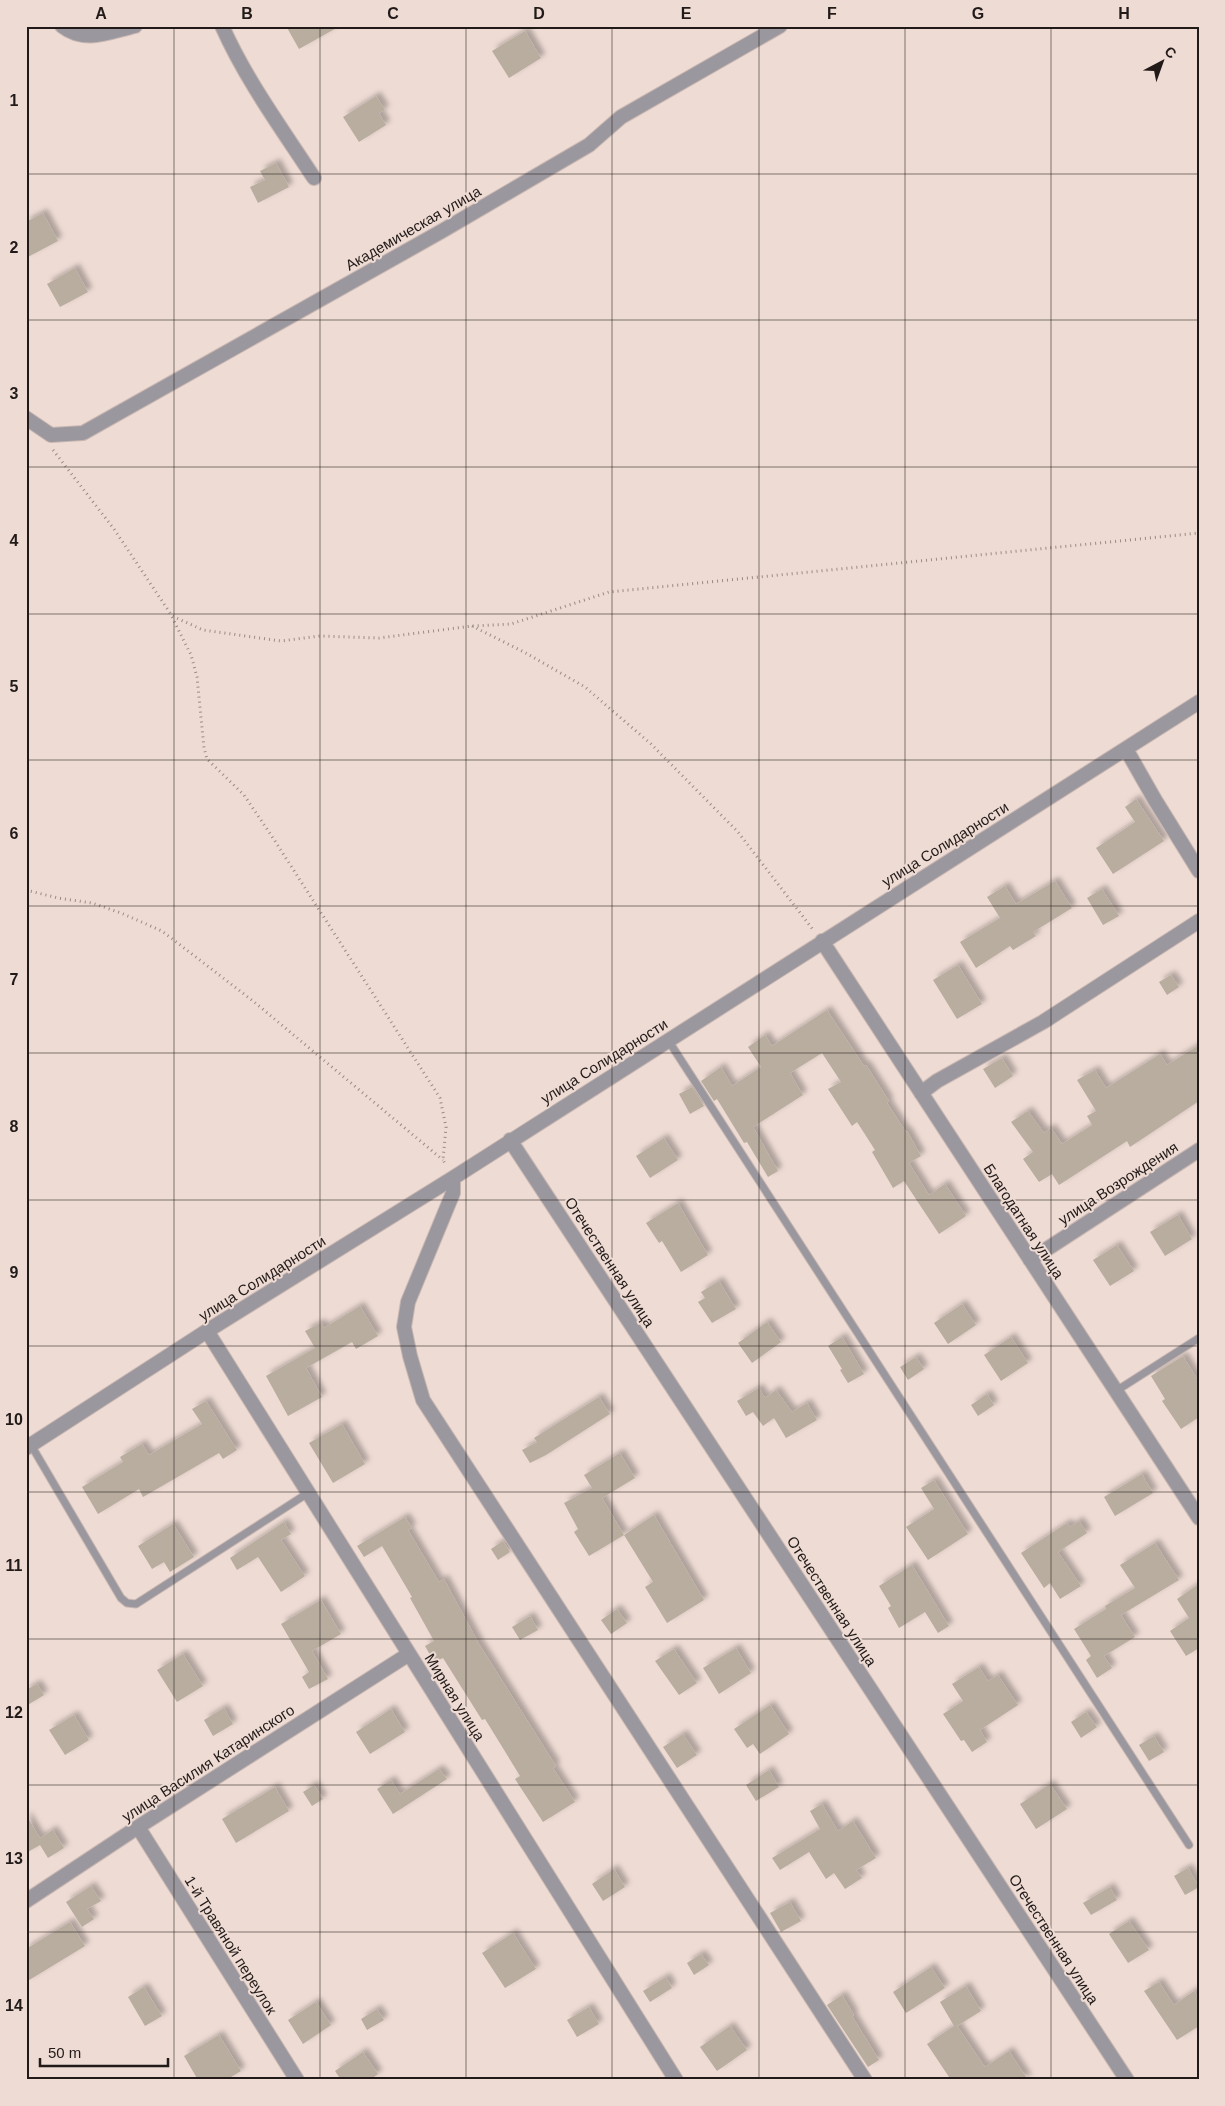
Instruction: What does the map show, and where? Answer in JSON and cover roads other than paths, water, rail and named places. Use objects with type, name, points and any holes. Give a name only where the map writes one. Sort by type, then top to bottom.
[{"type":"street","points":[[62,26],[70,32],[85,37],[135,26]]},
{"type":"street","points":[[222,26],[231,47],[314,178]]},
{"type":"street","name":"Академическая улица","points":[[26,418],[51,435],[83,433],[442,231],[589,145],[621,117],[780,26]]},
{"type":"street","name":"улица Солидарности","points":[[29,1446],[207,1331],[452,1178],[1199,702]]},
{"type":"street","points":[[1126,749],[1199,871]]},
{"type":"street","points":[[921,1093],[937,1081],[1043,1022],[1199,922]]},
{"type":"street","name":"Благодатная улица","points":[[822,941],[1199,1518]]},
{"type":"street","name":"Отечественная улица","points":[[510,1140],[1127,2080]]},
{"type":"street","name":"улица Возрождения","points":[[1030,1260],[1199,1150]]},
{"type":"street","points":[[452,1178],[452,1193],[408,1302],[404,1327],[423,1400],[865,2080]]},
{"type":"street","name":"Мирная улица","points":[[207,1331],[676,2080]]},
{"type":"street","name":"улица Василия Катаринского","points":[[26,1901],[409,1654]]},
{"type":"street","name":"1-й Травяной переулок","points":[[138,1827],[297,2080]]},
{"type":"lane","points":[[668,1039],[1189,1845]]},
{"type":"lane","points":[[1116,1391],[1199,1338]]},
{"type":"lane","points":[[29,1446],[121,1598],[127,1603],[136,1604],[308,1493]]}]
